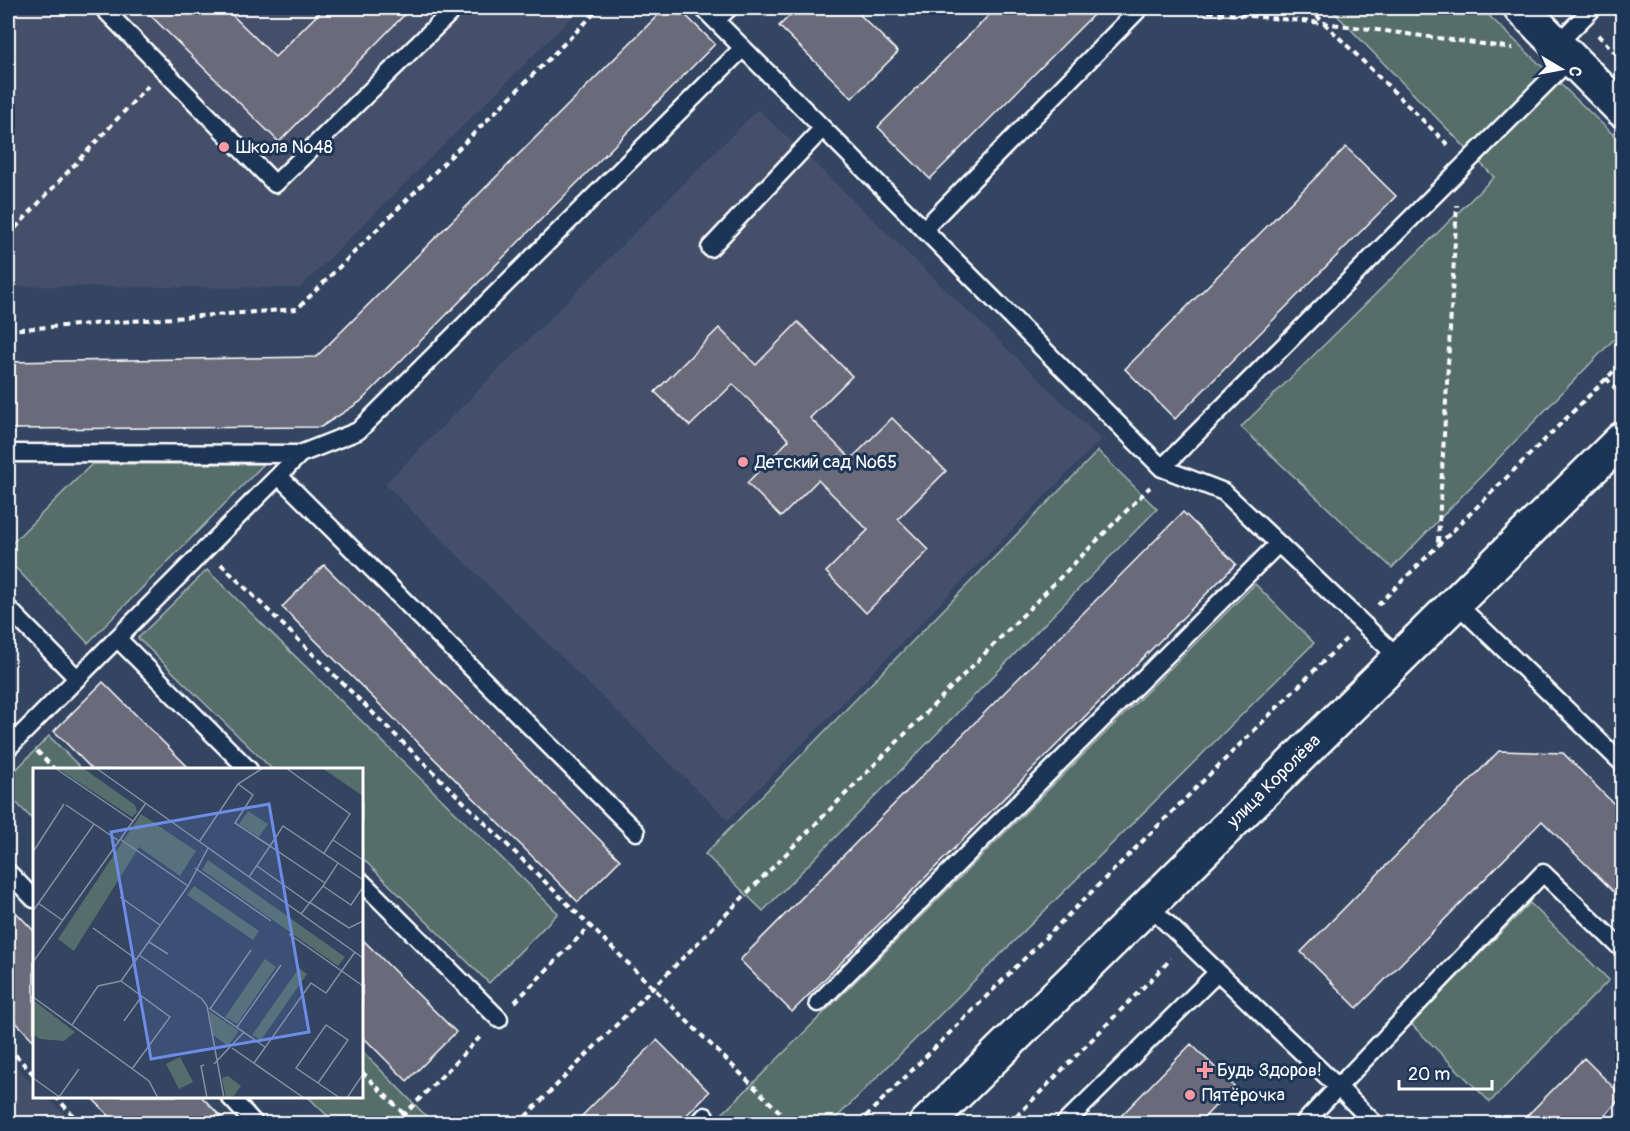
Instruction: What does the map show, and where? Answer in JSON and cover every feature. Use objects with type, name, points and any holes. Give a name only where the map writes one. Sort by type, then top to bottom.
[{"type":"main road","points":[[1521,8],[1623,110]]},
{"type":"main road","name":"улица Королёва","points":[[926,1124],[1623,439]]},
{"type":"lane","points":[[103,8],[275,184],[450,9]]},
{"type":"lane","points":[[703,8],[1165,469],[1224,492],[1399,658]]},
{"type":"lane","points":[[716,20],[729,8]]},
{"type":"lane","points":[[924,230],[1140,8]]},
{"type":"lane","points":[[1165,469],[1462,166],[1564,51],[1593,8]]},
{"type":"lane","points":[[8,453],[300,454],[358,431],[743,48]]},
{"type":"lane","points":[[710,248],[822,129]]},
{"type":"lane","points":[[8,748],[300,454]]},
{"type":"lane","points":[[279,476],[636,832]]},
{"type":"lane","points":[[818,1003],[1278,544]]},
{"type":"lane","points":[[1456,603],[1623,764]]},
{"type":"lane","points":[[8,608],[77,678]]},
{"type":"lane","points":[[117,638],[247,768]]},
{"type":"lane","points":[[8,872],[33,898]]},
{"type":"lane","points":[[1303,1124],[1543,873],[1623,949]]},
{"type":"lane","points":[[363,883],[499,1019]]},
{"type":"lane","points":[[1148,905],[1375,1124]]},
{"type":"lane","points":[[1064,1124],[1218,972]]},
{"type":"lane","points":[[231,1098],[255,1124]]},
{"type":"path","points":[[8,330],[297,309],[600,8]]},
{"type":"path","points":[[1166,8],[1324,22],[1516,48]]},
{"type":"path","points":[[1309,8],[1462,166],[1438,543]]},
{"type":"path","points":[[8,236],[51,186],[164,70]]},
{"type":"path","points":[[858,1124],[1438,543],[1623,363]]},
{"type":"path","points":[[1606,378],[1623,396]]},
{"type":"path","points":[[518,1124],[1165,469]]},
{"type":"path","points":[[206,549],[792,1124]]},
{"type":"path","points":[[1009,1124],[1187,943]]},
{"type":"path","points":[[8,1047],[33,1074]]},
{"type":"path","points":[[363,1073],[404,1114]]},
{"type":"path","points":[[57,1098],[81,1124]]},
{"type":"shaded area","name":"Школа №48","points":[[8,8],[581,8],[300,288],[8,286]]},
{"type":"shaded area","name":"Детский сад №65","points":[[758,109],[1101,439],[728,820],[385,484]]},
{"type":"shaded area","points":[[8,1058],[33,1084],[33,1098],[47,1098],[74,1123],[8,1123]]},
{"type":"green space","points":[[1330,8],[1481,8],[1622,143],[1622,331],[1392,568],[1241,427],[1494,177]]},
{"type":"green space","points":[[1098,451],[1157,509],[763,911],[705,854]]},
{"type":"green space","points":[[92,464],[264,464],[88,643],[8,560],[8,547]]},
{"type":"green space","points":[[207,570],[558,913],[489,983],[363,859],[363,768],[271,768],[138,638]]},
{"type":"green space","points":[[1255,584],[1314,643],[831,1123],[713,1123]]},
{"type":"green space","points":[[49,736],[81,768],[33,768],[33,820],[8,794],[8,778]]},
{"type":"green space","points":[[1530,903],[1609,980],[1490,1102],[1411,1024]]},
{"type":"green space","points":[[363,1052],[433,1123],[335,1123],[309,1098],[363,1098]]},
{"type":"building","points":[[143,8],[225,8],[275,57],[324,8],[411,8],[279,142]]},
{"type":"building","points":[[665,8],[678,8],[715,44],[360,402],[321,427],[8,429],[8,362],[316,357]]},
{"type":"building","points":[[798,8],[853,8],[898,52],[852,98],[779,26]]},
{"type":"building","points":[[996,8],[1100,8],[930,179],[878,127]]},
{"type":"building","points":[[1346,147],[1396,196],[1175,419],[1125,369]]},
{"type":"building","points":[[798,322],[852,376],[810,418],[851,459],[892,418],[946,471],[898,519],[929,550],[866,613],[826,572],[868,530],[818,480],[781,517],[747,483],[789,440],[733,384],[690,426],[655,392],[719,328],[756,365]]},
{"type":"building","points":[[1183,512],[1236,564],[792,1012],[740,960]]},
{"type":"building","points":[[324,565],[620,860],[578,902],[282,607]]},
{"type":"building","points":[[103,682],[189,768],[91,768],[54,731]]},
{"type":"building","points":[[1499,751],[1563,753],[1622,812],[1622,900],[1542,821],[1357,1008],[1301,952]]},
{"type":"building","points":[[8,904],[33,930],[33,1040],[8,1014]]},
{"type":"building","points":[[363,940],[456,1032],[407,1081],[363,1037]]},
{"type":"building","points":[[657,1040],[709,1092],[678,1124],[574,1124]]},
{"type":"building","points":[[1191,1044],[1234,1086],[1198,1124],[1113,1124]]},
{"type":"building","points":[[1584,1058],[1622,1096],[1598,1124],[1519,1124]]},
{"type":"building","points":[[92,1098],[203,1098],[228,1124],[117,1124]]},
{"type":"place","name":"Школа №48","points":[[224,147]]},
{"type":"place","name":"Детский сад №65","points":[[743,462]]},
{"type":"place","name":"Будь Здоров!","points":[[1205,1070]]},
{"type":"place","name":"Пятёрочка","points":[[1190,1095]]}]
